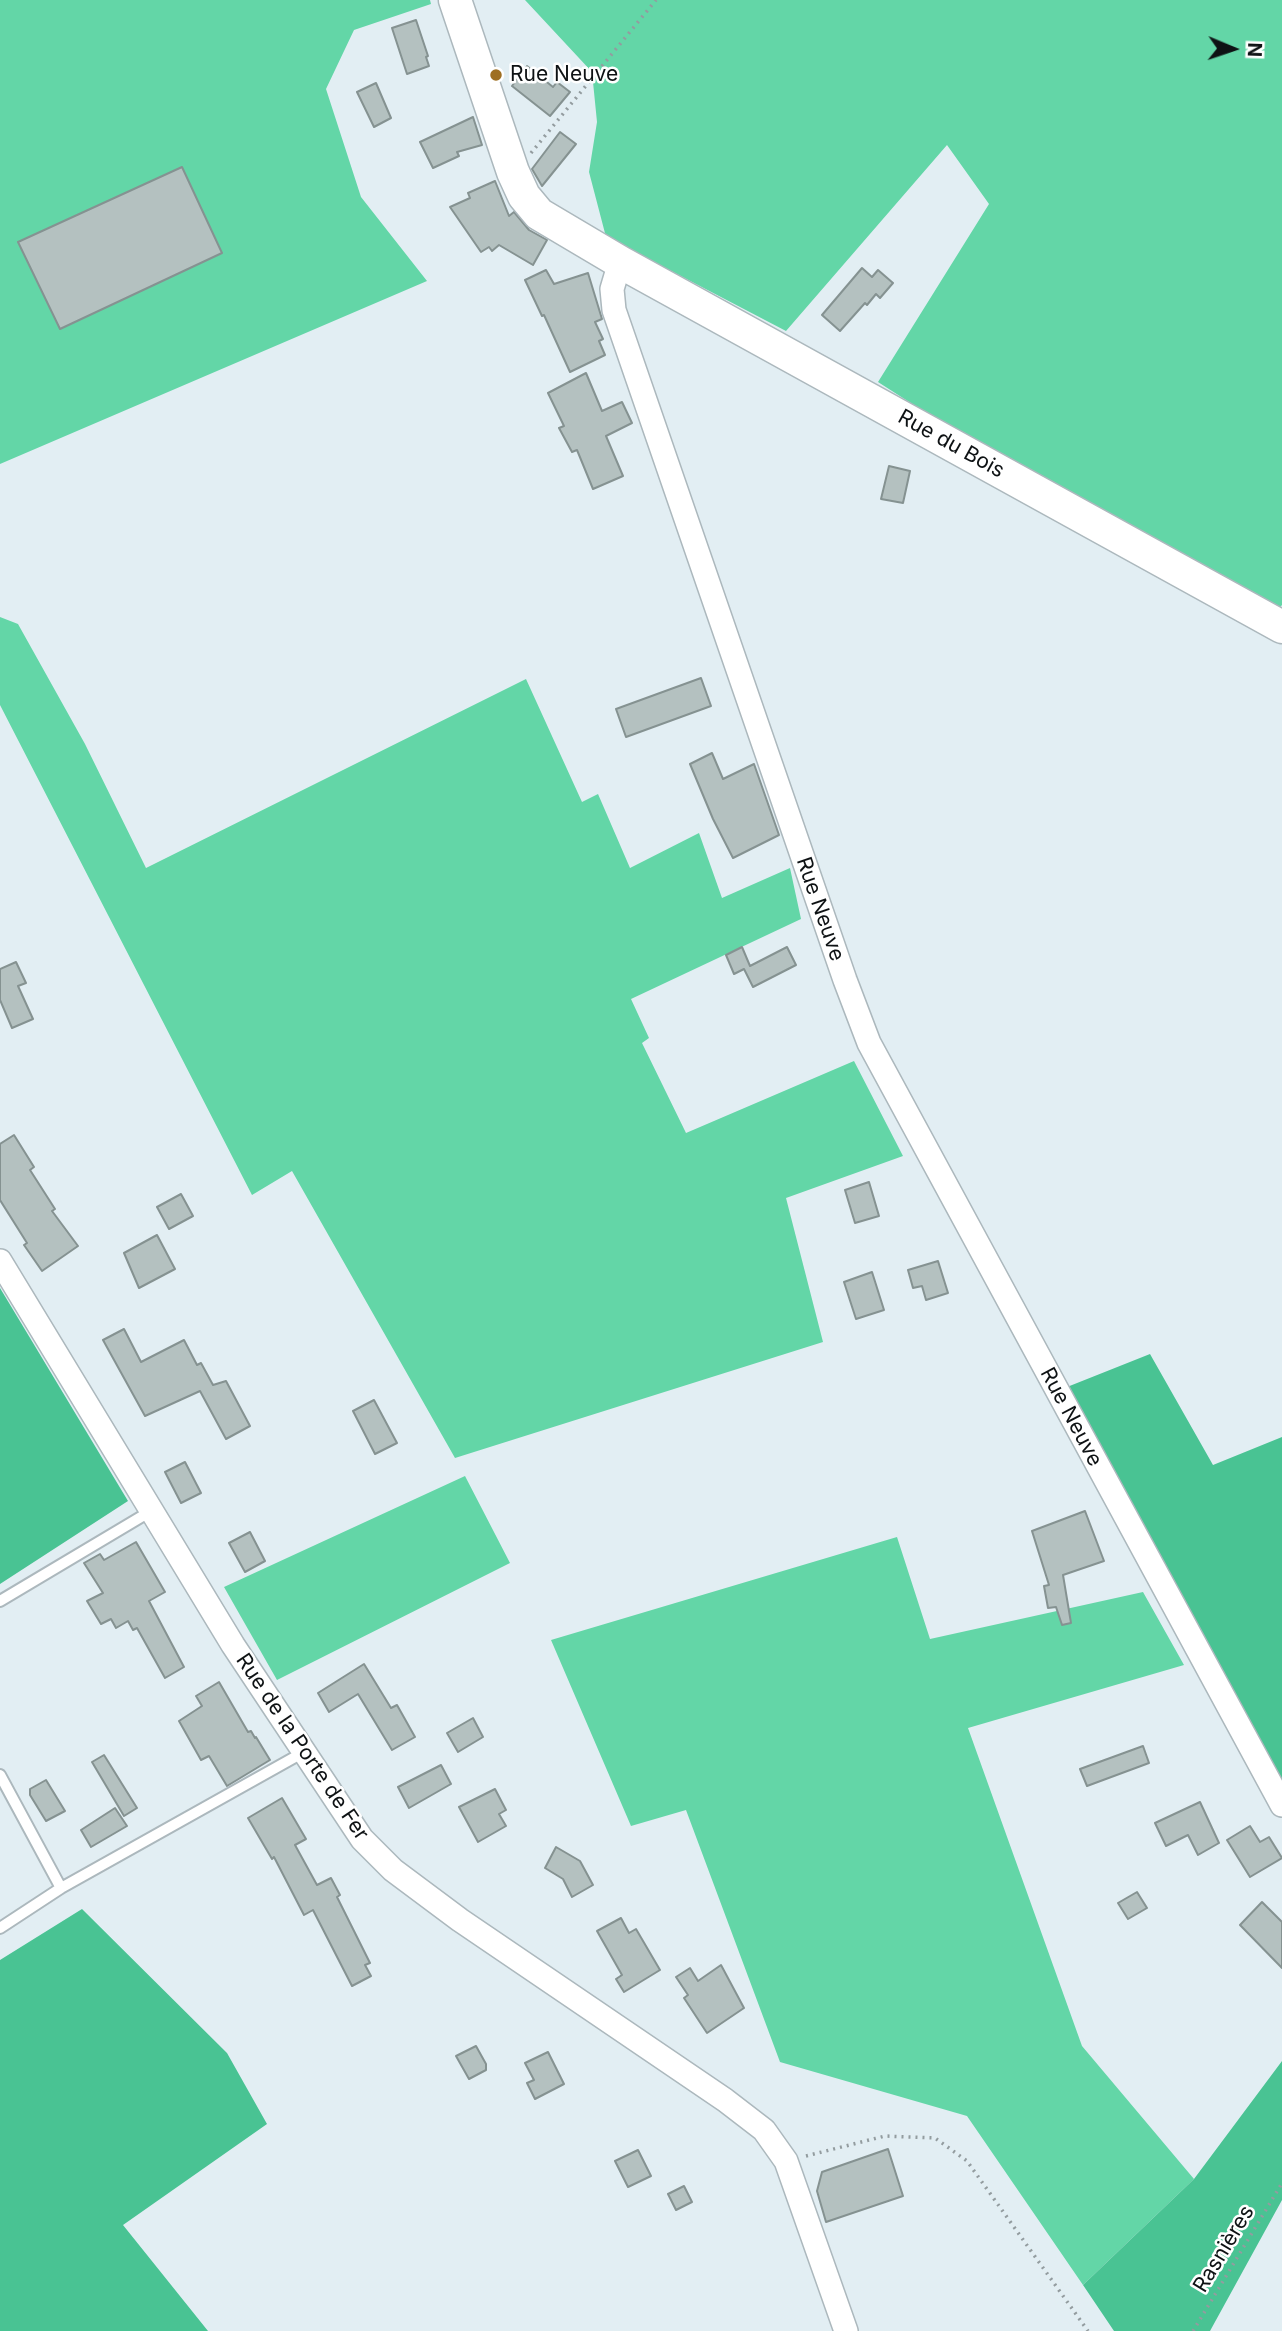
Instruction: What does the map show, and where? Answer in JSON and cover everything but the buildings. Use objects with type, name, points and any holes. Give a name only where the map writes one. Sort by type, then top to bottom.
[{"type":"street","points":[[455,0],[513,172],[524,196],[539,214],[620,262]]},
{"type":"street","name":"Rue du Bois","points":[[620,262],[1282,627]]},
{"type":"street","name":"Rue Neuve","points":[[620,262],[612,289],[614,310],[869,1043],[1282,1805]]},
{"type":"street","name":"Rue de la Porte de Fer","points":[[0,1261],[233,1644],[357,1831],[388,1865],[460,1920],[764,2130],[786,2161],[846,2331]]},
{"type":"lane","points":[[0,1601],[150,1511]]},
{"type":"lane","points":[[0,1927],[61,1888],[304,1752]]},
{"type":"lane","points":[[0,1775],[61,1888]]},
{"type":"path","points":[[513,172],[539,145],[656,0]]},
{"type":"path","points":[[786,2161],[885,2136],[935,2138],[967,2161],[1088,2331]]},
{"type":"path","name":"Rasnières","points":[[1193,2331],[1282,2183]]},
{"type":"green space","points":[[0,0],[430,0],[431,4],[354,30],[326,89],[361,197],[427,281],[0,464]]},
{"type":"green space","points":[[525,0],[1282,0],[1282,605],[1261,628],[878,382],[989,204],[947,145],[786,331],[606,237],[589,172],[597,122],[592,72]]},
{"type":"green space","points":[[0,617],[18,624],[85,744],[146,868],[526,679],[582,802],[598,794],[630,868],[699,833],[722,898],[790,868],[801,919],[631,999],[649,1038],[642,1043],[686,1133],[854,1061],[903,1156],[786,1198],[823,1342],[455,1458],[292,1171],[252,1195],[0,705]]},
{"type":"green space","points":[[0,1288],[128,1501],[0,1584]]},
{"type":"green space","points":[[1150,1354],[1213,1465],[1282,1437],[1282,1802],[1062,1389]]},
{"type":"green space","points":[[465,1476],[510,1563],[277,1680],[224,1587]]},
{"type":"green space","points":[[897,1537],[930,1639],[1143,1592],[1184,1665],[968,1728],[1082,2046],[1194,2179],[1083,2285],[967,2116],[780,2062],[686,1810],[631,1826],[551,1640]]},
{"type":"green space","points":[[82,1909],[227,2053],[267,2124],[123,2225],[208,2331],[0,2331],[0,1960]]},
{"type":"green space","points":[[1282,2061],[1282,2200],[1210,2331],[1114,2331],[1083,2285],[1194,2179]]},
{"type":"place","name":"Rue Neuve","points":[[496,75]]}]
